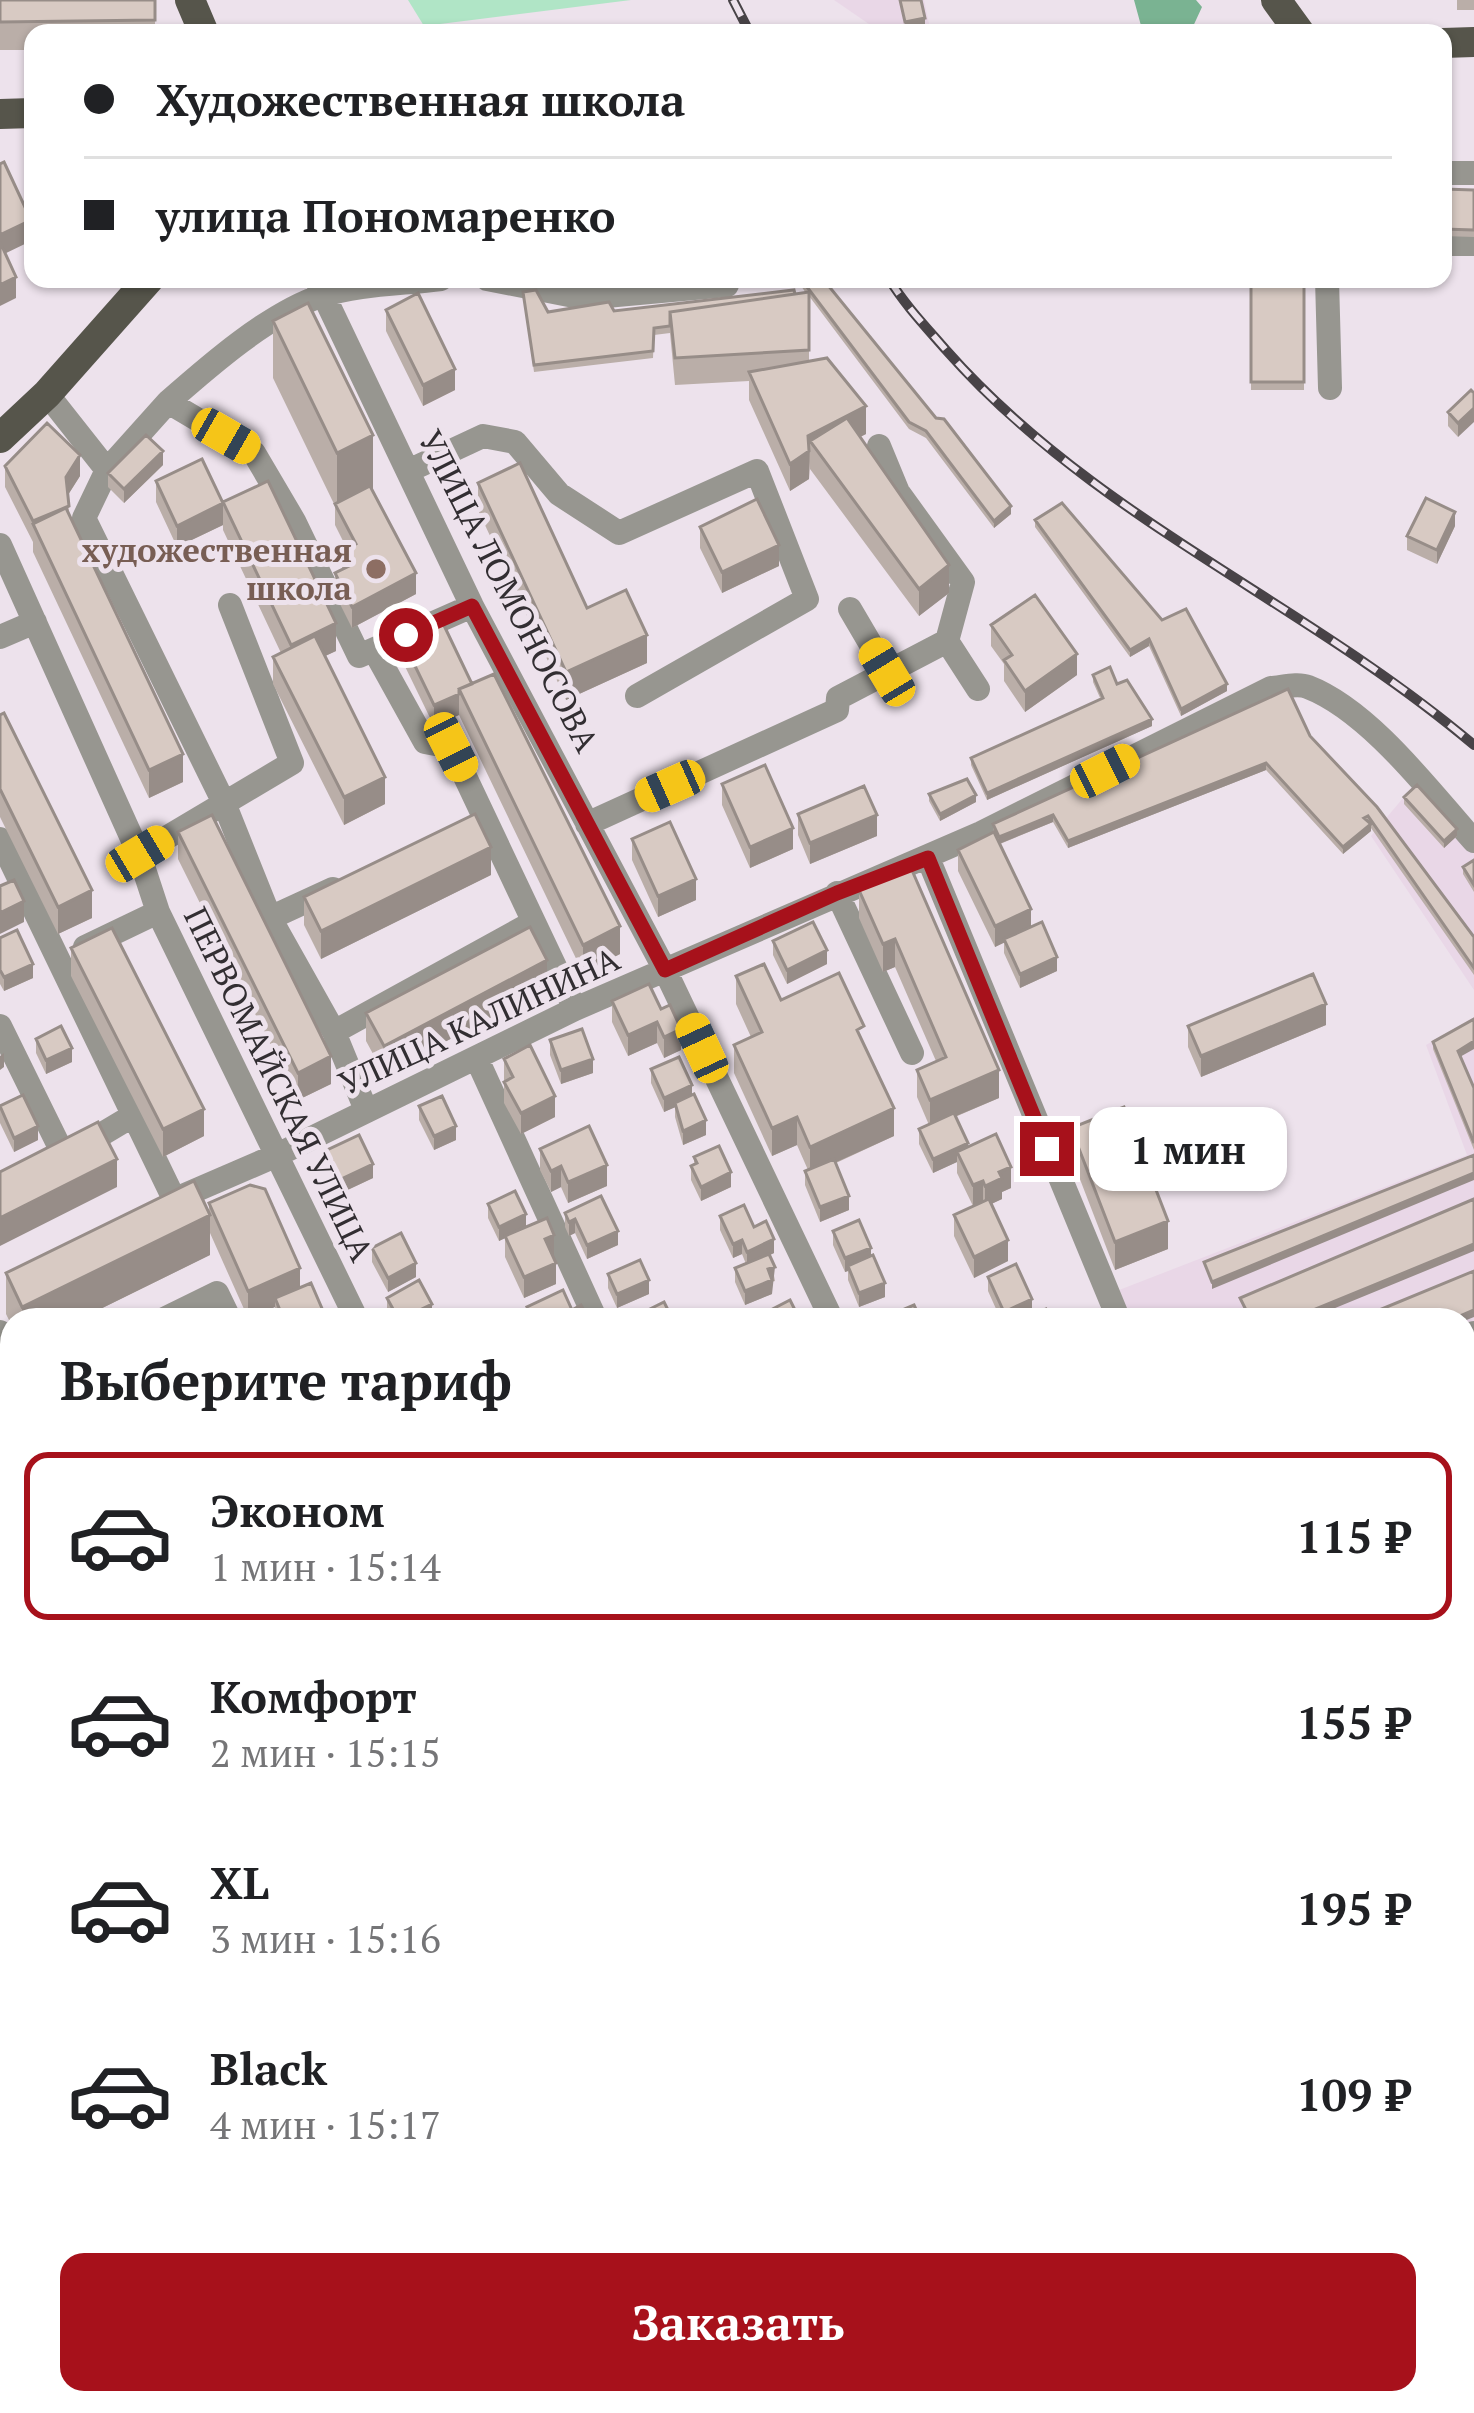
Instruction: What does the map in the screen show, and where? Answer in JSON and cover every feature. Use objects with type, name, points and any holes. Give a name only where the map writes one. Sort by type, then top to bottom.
[{"type":"main road","points":[[0,438],[47,394],[141,288]]},
{"type":"street","points":[[319,288],[221,355],[168,402],[106,470],[84,518],[224,803],[270,918],[334,1032],[366,1110]]},
{"type":"street","name":"УЛИЦА ЛОМОНОСОВА","points":[[320,288],[472,606],[665,970],[826,1308]]},
{"type":"street","points":[[533,288],[584,298],[694,288]]},
{"type":"street","points":[[1327,288],[1330,388]]},
{"type":"street","points":[[47,394],[106,470]]},
{"type":"street","points":[[168,402],[254,452],[294,521],[359,656],[472,606]]},
{"type":"street","points":[[408,471],[483,436],[514,442],[559,494],[619,533],[757,472],[807,599],[638,696]]},
{"type":"street","points":[[587,824],[837,710],[838,698],[947,641],[963,582],[898,492],[879,446]]},
{"type":"street","name":"ПЕРВОМАЙСКАЯ УЛИЦА","points":[[0,545],[140,854],[158,912],[351,1308]]},
{"type":"street","points":[[140,854],[292,763],[230,605]]},
{"type":"street","points":[[850,609],[887,672]]},
{"type":"street","points":[[0,637],[35,622]]},
{"type":"street","points":[[947,641],[978,689]]},
{"type":"street","points":[[374,650],[425,742],[451,747],[476,824],[575,1009]]},
{"type":"street","name":"УЛИЦА КАЛИНИНА","points":[[134,1114],[165,1204],[575,1009],[837,893],[928,858],[1271,688],[1304,685],[1332,700],[1380,738],[1474,842]]},
{"type":"street","points":[[0,839],[134,1114],[56,1160],[0,1026]]},
{"type":"street","points":[[928,858],[1114,1308]]},
{"type":"street","points":[[270,918],[357,879]]},
{"type":"street","points":[[837,893],[912,1053]]},
{"type":"street","points":[[61,959],[158,912]]},
{"type":"street","points":[[334,1032],[532,922]]},
{"type":"street","points":[[477,1059],[591,1308]]},
{"type":"street","points":[[186,1308],[217,1293],[224,1308]]},
{"type":"shaded area","points":[[834,0],[924,0],[929,24],[869,24]]},
{"type":"shaded area","points":[[1425,772],[1474,833],[1474,990],[1371,836]]},
{"type":"shaded area","points":[[1474,1017],[1474,1308],[1120,1308],[1114,1292],[1467,1155],[1426,1045]]},
{"type":"green space","points":[[408,0],[631,0],[440,24],[423,24]]},
{"type":"green space","points":[[1134,0],[1196,0],[1202,7],[1194,24],[1141,24]]},
{"type":"building","points":[[0,0],[155,0],[155,20],[0,22]]},
{"type":"building","points":[[900,0],[921,0],[925,18],[905,22]]},
{"type":"building","points":[[4,162],[24,205],[24,223],[0,235],[0,164]]},
{"type":"building","points":[[1452,189],[1474,190],[1474,230],[1452,229]]},
{"type":"building","points":[[0,242],[16,277],[0,285]]},
{"type":"building","points":[[808,288],[830,288],[936,418],[944,419],[1011,506],[994,521],[926,431],[909,422]]},
{"type":"building","points":[[1251,288],[1304,288],[1304,382],[1251,382]]},
{"type":"building","points":[[536,290],[548,312],[609,302],[614,311],[794,290],[795,294],[670,312],[670,326],[654,328],[653,351],[534,365],[523,292]]},
{"type":"building","points":[[809,292],[809,350],[675,358],[670,312]]},
{"type":"building","points":[[418,293],[455,369],[423,385],[386,310]]},
{"type":"building","points":[[308,303],[373,435],[337,453],[273,321]]},
{"type":"building","points":[[827,358],[866,406],[808,436],[809,451],[790,464],[749,372]]},
{"type":"building","points":[[1471,390],[1474,408],[1458,423],[1448,412]]},
{"type":"building","points":[[847,418],[949,565],[919,589],[810,441]]},
{"type":"building","points":[[47,423],[80,455],[66,477],[69,506],[33,521],[5,466]]},
{"type":"building","points":[[146,435],[163,451],[124,489],[108,473]]},
{"type":"building","points":[[202,459],[223,503],[177,526],[156,481]]},
{"type":"building","points":[[520,463],[587,608],[626,590],[647,635],[566,672],[478,483]]},
{"type":"building","points":[[268,481],[336,623],[291,645],[223,502]]},
{"type":"building","name":"художественная школа","points":[[370,486],[416,573],[352,607],[335,573],[349,566],[342,552],[356,544],[335,504]]},
{"type":"building","points":[[1426,498],[1455,512],[1437,550],[1407,536]]},
{"type":"building","points":[[757,499],[779,545],[722,572],[700,527]]},
{"type":"building","points":[[1062,503],[1162,620],[1186,609],[1227,684],[1181,709],[1149,639],[1130,650],[1035,520]]},
{"type":"building","points":[[66,508],[183,754],[149,770],[33,524]]},
{"type":"building","points":[[1035,595],[1077,654],[1025,691],[1004,660],[1012,655],[991,625]]},
{"type":"building","points":[[439,615],[472,684],[434,705],[397,629]]},
{"type":"building","points":[[315,636],[385,777],[344,797],[273,657]]},
{"type":"building","points":[[1110,667],[1117,684],[1127,680],[1152,719],[987,793],[971,758],[1103,698],[1093,675]]},
{"type":"building","points":[[494,674],[620,926],[583,945],[459,689]]},
{"type":"building","points":[[1288,689],[1310,736],[1377,807],[1474,937],[1474,968],[1368,816],[1364,818],[1371,824],[1343,847],[1266,763],[1068,841],[1053,815],[999,837],[993,824]]},
{"type":"building","points":[[4,713],[92,890],[58,907],[0,789],[0,715]]},
{"type":"building","points":[[765,765],[793,828],[750,847],[722,784]]},
{"type":"building","points":[[967,779],[976,795],[940,814],[929,794]]},
{"type":"building","points":[[1417,785],[1457,829],[1444,841],[1404,797]]},
{"type":"building","points":[[864,786],[877,815],[810,843],[798,814]]},
{"type":"building","points":[[475,814],[491,847],[321,931],[304,897]]},
{"type":"building","points":[[212,815],[331,1056],[298,1073],[178,832]]},
{"type":"building","points":[[670,822],[696,879],[658,896],[632,839]]},
{"type":"building","points":[[994,832],[1031,909],[995,926],[958,850]]},
{"type":"building","points":[[1474,860],[1474,885],[1463,867]]},
{"type":"building","points":[[911,868],[999,1070],[930,1100],[917,1070],[946,1057],[895,939],[883,944],[859,890]]},
{"type":"building","points":[[14,880],[24,901],[0,913],[0,886]]},
{"type":"building","points":[[813,922],[827,950],[787,970],[773,941]]},
{"type":"building","points":[[1042,922],[1057,957],[1020,974],[1004,939]]},
{"type":"building","points":[[530,927],[547,960],[384,1046],[366,1013]]},
{"type":"building","points":[[112,928],[204,1109],[163,1129],[71,948]]},
{"type":"building","points":[[17,930],[33,964],[4,977],[0,938]]},
{"type":"building","points":[[764,964],[781,1000],[839,973],[864,1026],[857,1030],[894,1108],[810,1147],[797,1117],[772,1128],[734,1045],[762,1032],[736,976]]},
{"type":"building","points":[[1313,974],[1326,1004],[1201,1056],[1188,1026]]},
{"type":"building","points":[[649,984],[661,1009],[670,1005],[681,1029],[664,1037],[657,1022],[628,1035],[612,1001]]},
{"type":"building","points":[[1474,1019],[1474,1041],[1458,1051],[1474,1088],[1474,1143],[1433,1042]]},
{"type":"building","points":[[61,1026],[72,1048],[46,1060],[36,1039]]},
{"type":"building","points":[[582,1029],[593,1059],[561,1070],[550,1040]]},
{"type":"building","points":[[530,1045],[555,1096],[521,1113],[504,1082],[513,1077],[504,1059]]},
{"type":"building","points":[[679,1057],[692,1085],[664,1098],[651,1069]]},
{"type":"building","points":[[694,1094],[706,1120],[683,1131],[675,1103]]},
{"type":"building","points":[[23,1095],[38,1126],[14,1138],[0,1106]]},
{"type":"building","points":[[442,1096],[456,1126],[434,1136],[419,1106]]},
{"type":"building","points":[[1124,1107],[1168,1221],[1115,1242],[1071,1128]]},
{"type":"building","points":[[954,1113],[968,1143],[933,1159],[919,1129]]},
{"type":"building","points":[[98,1122],[117,1159],[0,1218],[0,1172]]},
{"type":"building","points":[[589,1126],[607,1165],[568,1182],[561,1166],[551,1171],[540,1149]]},
{"type":"building","points":[[996,1134],[1011,1167],[999,1172],[1002,1178],[985,1186],[983,1181],[973,1185],[957,1152]]},
{"type":"building","points":[[359,1135],[373,1164],[339,1180],[325,1151]]},
{"type":"building","points":[[719,1146],[731,1172],[701,1187],[691,1166],[697,1163],[694,1157]]},
{"type":"building","points":[[1474,1155],[1474,1173],[1212,1282],[1204,1262]]},
{"type":"building","points":[[834,1159],[849,1196],[820,1207],[805,1171]]},
{"type":"building","points":[[194,1181],[210,1215],[22,1307],[6,1273]]},
{"type":"building","points":[[250,1185],[265,1189],[300,1268],[248,1291],[209,1203]]},
{"type":"building","points":[[515,1191],[526,1214],[499,1227],[488,1204]]},
{"type":"building","points":[[601,1196],[618,1231],[587,1245],[575,1219],[569,1222],[565,1213]]},
{"type":"building","points":[[989,1199],[1008,1240],[974,1257],[954,1215]]},
{"type":"building","points":[[1474,1199],[1474,1244],[1318,1308],[1245,1308],[1240,1298]]},
{"type":"building","points":[[744,1205],[754,1227],[766,1221],[774,1239],[747,1252],[742,1240],[733,1244],[720,1216]]},
{"type":"building","points":[[547,1218],[554,1235],[545,1239],[556,1263],[524,1277],[505,1236]]},
{"type":"building","points":[[859,1220],[871,1248],[845,1258],[833,1231]]},
{"type":"building","points":[[401,1233],[416,1263],[388,1278],[372,1248]]},
{"type":"building","points":[[769,1254],[775,1267],[768,1269],[772,1280],[745,1291],[735,1268]]},
{"type":"building","points":[[873,1255],[885,1283],[859,1293],[848,1266]]},
{"type":"building","points":[[640,1260],[649,1280],[617,1294],[608,1274]]},
{"type":"building","points":[[1016,1264],[1032,1299],[1002,1308],[988,1277]]},
{"type":"building","points":[[1474,1271],[1474,1308],[1384,1308]]},
{"type":"building","points":[[419,1280],[432,1304],[392,1308],[387,1298]]},
{"type":"building","points":[[311,1283],[322,1308],[279,1308],[275,1298]]},
{"type":"building","points":[[563,1290],[571,1308],[528,1308]]},
{"type":"railway","points":[[733,0],[745,24]]},
{"type":"railway","points":[[895,288],[946,350],[1004,409],[1067,462],[1409,694],[1474,745]]},
{"type":"place","name":"художественная школа","points":[[376,569]]},
{"type":"route","points":[[406,635],[472,606],[665,970],[928,858],[1047,1149]]}]
